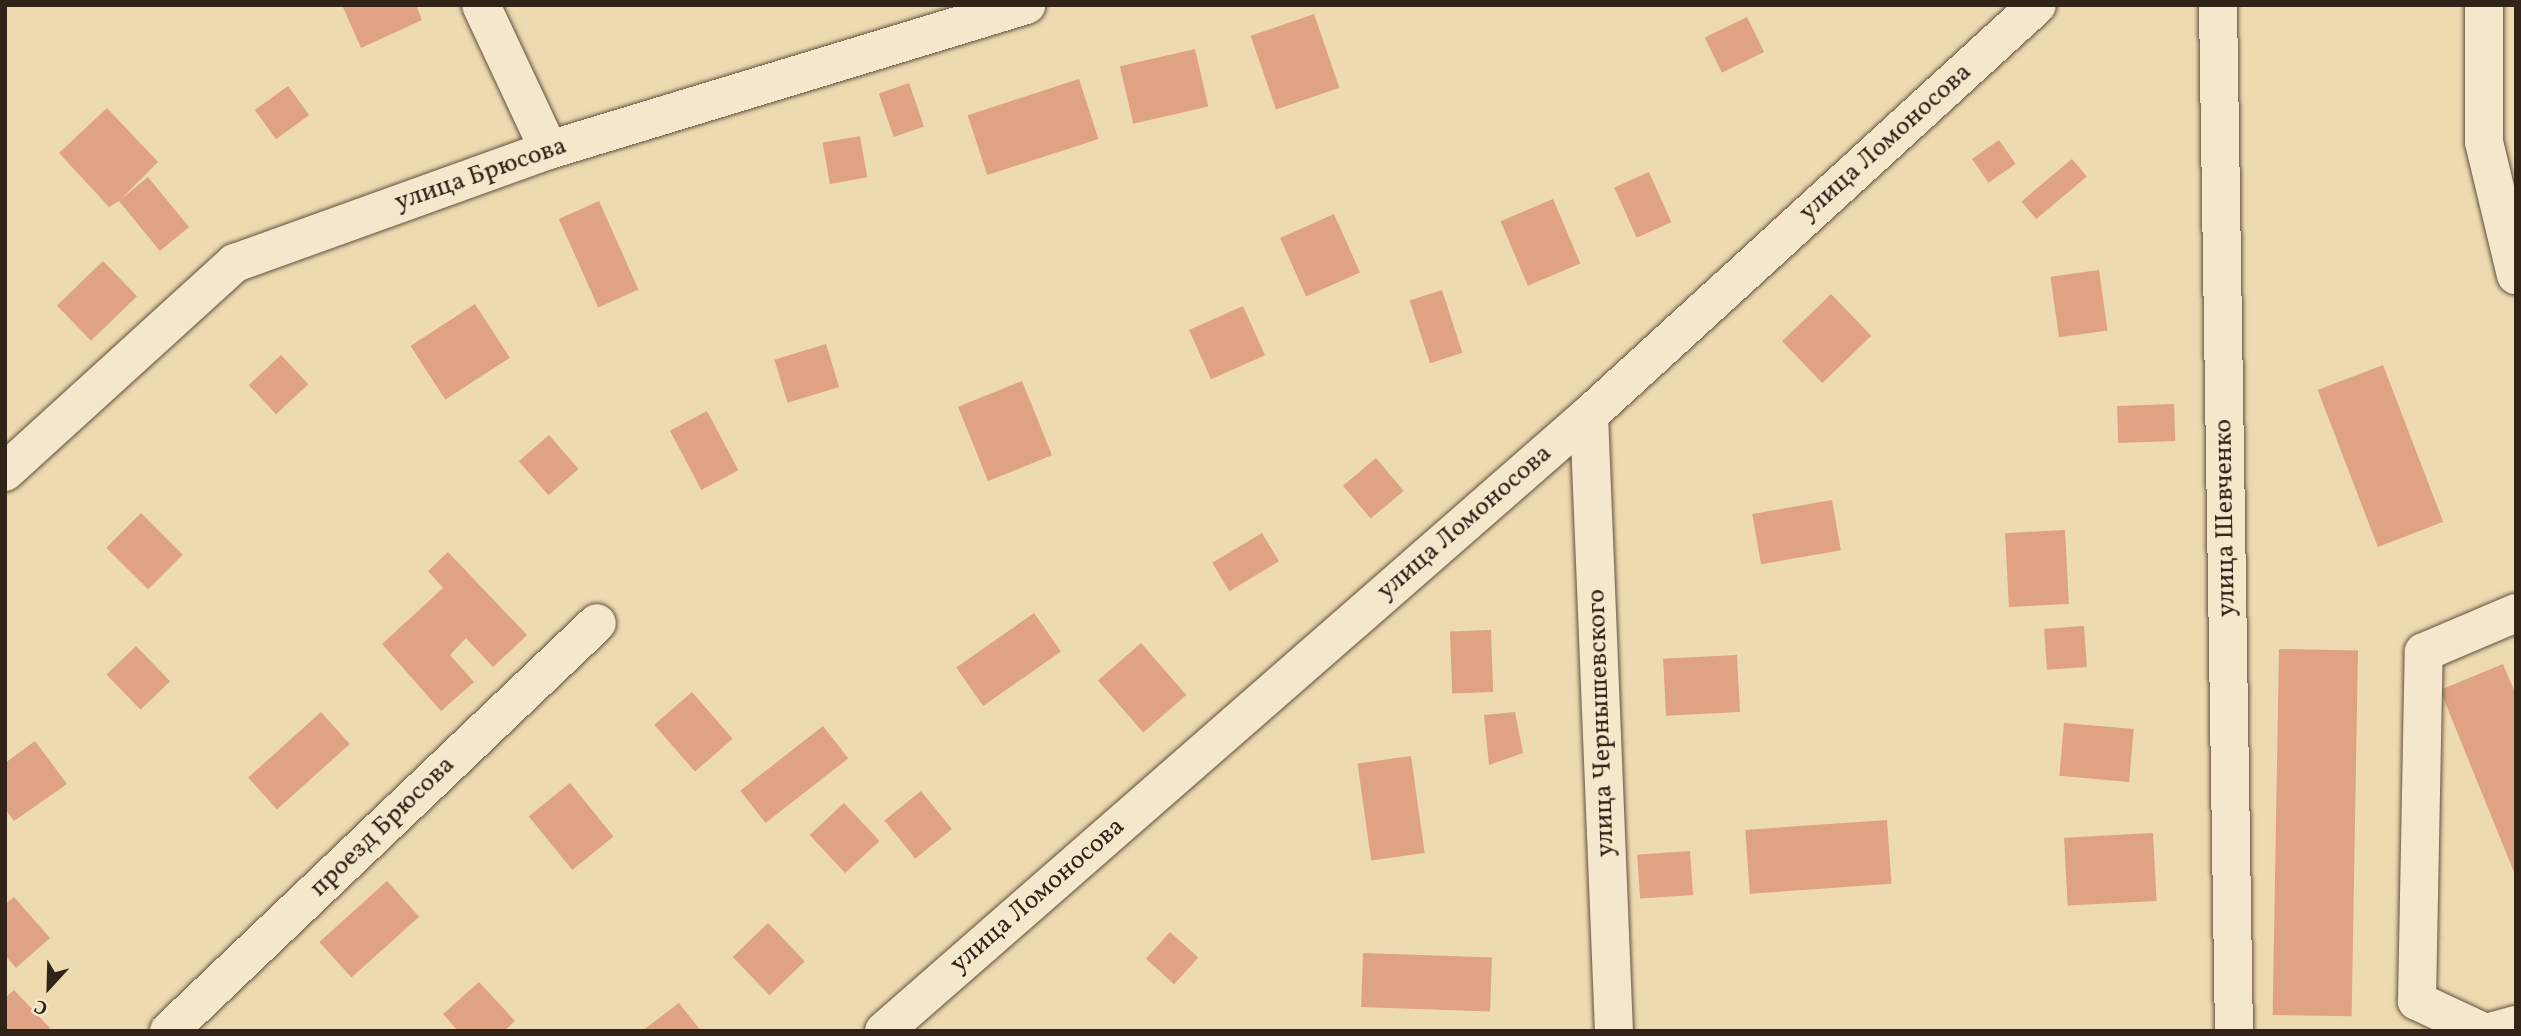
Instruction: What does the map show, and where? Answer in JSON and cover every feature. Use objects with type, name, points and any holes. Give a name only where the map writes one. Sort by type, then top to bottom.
[{"type":"street","points":[[481,5],[549,150]]},
{"type":"street","name":"улица Брюсова","points":[[5,472],[235,263],[549,150],[1026,5]]},
{"type":"street","name":"улица Ломоносова","points":[[884,1031],[1589,415],[2037,5]]},
{"type":"street","name":"улица Шевченко","points":[[2218,5],[2234,1031]]},
{"type":"street","points":[[2484,5],[2484,142],[2516,275]]},
{"type":"street","name":"улица Чернышевского","points":[[1589,415],[1614,1031]]},
{"type":"street","points":[[2481,1031],[2417,1001],[2424,652],[2516,613]]},
{"type":"street","name":"проезд Брюсова","points":[[169,1031],[597,622]]},
{"type":"street","points":[[2493,1031],[2516,1025]]},
{"type":"building","points":[[342,5],[416,5],[422,20],[361,48]]},
{"type":"building","points":[[1314,14],[1339,88],[1276,110],[1251,36]]},
{"type":"building","points":[[1747,17],[1764,52],[1722,73],[1705,38]]},
{"type":"building","points":[[1195,49],[1208,106],[1133,124],[1120,66]]},
{"type":"building","points":[[1079,79],[1098,139],[987,175],[968,115]]},
{"type":"building","points":[[909,83],[924,126],[894,137],[879,93]]},
{"type":"building","points":[[288,86],[309,115],[276,139],[255,110]]},
{"type":"building","points":[[107,108],[158,162],[120,200],[148,177],[189,227],[160,251],[119,201],[109,207],[59,153]]},
{"type":"building","points":[[860,136],[867,177],[830,184],[823,143]]},
{"type":"building","points":[[1999,140],[2016,164],[1989,183],[1972,159]]},
{"type":"building","points":[[2072,159],[2087,177],[2036,219],[2021,201]]},
{"type":"building","points":[[1649,172],[1671,222],[1637,238],[1614,187]]},
{"type":"building","points":[[1553,199],[1580,263],[1528,286],[1501,221]]},
{"type":"building","points":[[599,201],[638,290],[598,308],[559,219]]},
{"type":"building","points":[[1334,214],[1360,272],[1306,296],[1280,238]]},
{"type":"building","points":[[103,261],[137,296],[91,341],[57,305]]},
{"type":"building","points":[[2099,270],[2107,330],[2059,337],[2050,277]]},
{"type":"building","points":[[1442,290],[1462,353],[1430,363],[1410,301]]},
{"type":"building","points":[[1831,294],[1871,336],[1822,383],[1782,341]]},
{"type":"building","points":[[475,304],[510,358],[445,400],[410,346]]},
{"type":"building","points":[[1243,306],[1265,355],[1211,379],[1189,330]]},
{"type":"building","points":[[826,344],[839,387],[788,403],[774,360]]},
{"type":"building","points":[[281,355],[308,384],[276,414],[249,385]]},
{"type":"building","points":[[2383,365],[2443,522],[2378,547],[2318,390]]},
{"type":"building","points":[[1022,381],[1052,455],[988,481],[958,407]]},
{"type":"building","points":[[2174,404],[2175,441],[2118,443],[2117,406]]},
{"type":"building","points":[[707,411],[738,470],[701,490],[670,431]]},
{"type":"building","points":[[549,435],[579,469],[548,495],[519,461]]},
{"type":"building","points":[[1376,458],[1404,491],[1371,519],[1343,486]]},
{"type":"building","points":[[1832,500],[1841,550],[1761,564],[1752,514]]},
{"type":"building","points":[[141,513],[183,555],[148,589],[106,548]]},
{"type":"building","points":[[2065,530],[2069,604],[2009,607],[2005,533]]},
{"type":"building","points":[[1262,533],[1279,561],[1229,591],[1212,563]]},
{"type":"building","points":[[448,552],[527,635],[493,667],[466,638],[450,655],[474,682],[441,711],[382,644],[443,588],[428,571]]},
{"type":"building","points":[[1034,613],[1061,652],[983,706],[956,667]]},
{"type":"building","points":[[2084,626],[2087,667],[2047,670],[2044,629]]},
{"type":"building","points":[[1491,630],[1493,692],[1452,693],[1450,631]]},
{"type":"building","points":[[1141,643],[1186,695],[1143,732],[1098,680]]},
{"type":"building","points":[[136,646],[170,681],[141,710],[107,674]]},
{"type":"building","points":[[2279,649],[2358,650],[2352,1016],[2273,1015]]},
{"type":"building","points":[[1737,655],[1740,712],[1666,716],[1663,659]]},
{"type":"building","points":[[2503,664],[2516,695],[2516,877],[2440,690]]},
{"type":"building","points":[[692,692],[733,739],[695,772],[654,725]]},
{"type":"building","points":[[321,712],[350,744],[277,810],[248,778]]},
{"type":"building","points":[[1515,712],[1523,753],[1489,765],[1484,715]]},
{"type":"building","points":[[2064,723],[2134,729],[2129,782],[2059,776]]},
{"type":"building","points":[[823,726],[848,758],[766,823],[740,791]]},
{"type":"building","points":[[35,741],[67,784],[14,821],[5,809],[5,763]]},
{"type":"building","points":[[1411,756],[1425,853],[1371,861],[1358,764]]},
{"type":"building","points":[[570,783],[613,837],[572,870],[529,816]]},
{"type":"building","points":[[921,791],[952,829],[915,859],[884,821]]},
{"type":"building","points":[[844,803],[879,841],[845,873],[810,835]]},
{"type":"building","points":[[1887,820],[1891,884],[1750,894],[1745,830]]},
{"type":"building","points":[[2153,833],[2157,901],[2068,906],[2064,838]]},
{"type":"building","points":[[1690,851],[1693,895],[1640,899],[1637,855]]},
{"type":"building","points":[[387,881],[419,917],[351,978],[319,942]]},
{"type":"building","points":[[14,897],[50,938],[16,968],[5,955],[5,904]]},
{"type":"building","points":[[768,923],[805,961],[770,995],[733,957]]},
{"type":"building","points":[[1170,932],[1198,957],[1174,984],[1146,959]]},
{"type":"building","points":[[1363,953],[1492,958],[1490,1011],[1361,1007]]},
{"type":"building","points":[[479,982],[515,1021],[504,1031],[458,1031],[443,1014]]},
{"type":"building","points":[[14,990],[50,1028],[47,1031],[5,1031],[5,998]]},
{"type":"building","points":[[679,1003],[701,1031],[642,1031]]}]
